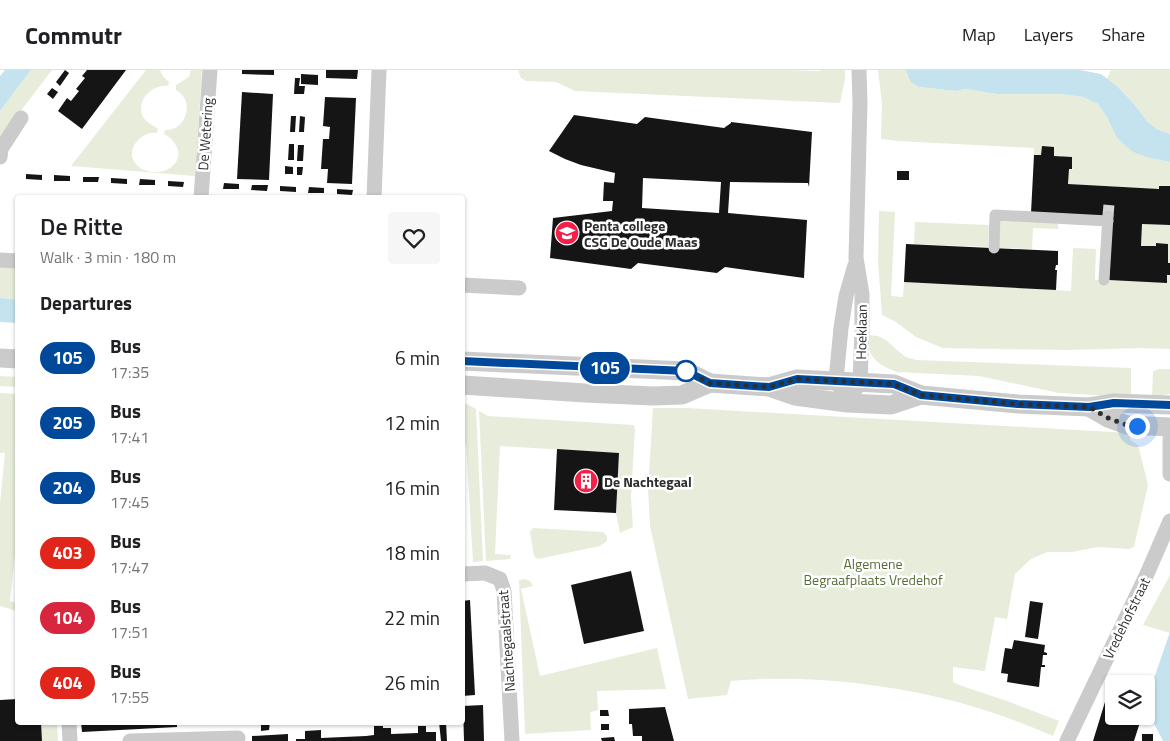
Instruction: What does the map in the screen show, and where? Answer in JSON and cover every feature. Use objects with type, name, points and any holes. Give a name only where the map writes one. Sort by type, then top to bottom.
[{"type":"street","name":"De Wetering","points":[[201,195],[210,70]]},
{"type":"street","points":[[374,195],[380,70]]},
{"type":"street","name":"Hoeklaan","points":[[847,403],[860,382],[862,331],[862,294],[856,258],[860,104],[859,70]]},
{"type":"street","points":[[0,157],[1,149],[21,118]]},
{"type":"street","points":[[994,248],[995,216],[1108,219],[1104,280]]},
{"type":"street","name":"Hoeklaan","points":[[836,380],[846,296],[856,258]]},
{"type":"street","points":[[0,260],[15,261]]},
{"type":"street","points":[[465,285],[519,288]]},
{"type":"street","points":[[0,358],[15,359]]},
{"type":"street","points":[[465,361],[686,371],[710,383],[769,387],[794,396],[847,403],[891,405],[921,395]]},
{"type":"street","points":[[769,387],[797,379],[836,380],[894,384],[921,395],[1018,404],[1089,407],[1114,403],[1170,405]]},
{"type":"street","points":[[836,380],[847,403]]},
{"type":"street","points":[[465,385],[652,396],[682,395],[710,383]]},
{"type":"street","points":[[1089,407],[1108,418],[1127,425],[1170,427]]},
{"type":"street","points":[[1170,439],[1170,474]]},
{"type":"street","name":"Vredehofstraat","points":[[1067,741],[1147,574],[1170,521]]},
{"type":"street","name":"Nachtegaalstraat","points":[[465,574],[485,573],[500,579],[504,591],[512,741]]},
{"type":"street","points":[[69,725],[70,741]]},
{"type":"street","points":[[130,741],[238,734]]},
{"type":"green space","points":[[31,70],[52,70],[0,138],[0,111]]},
{"type":"green space","points":[[146,70],[160,70],[163,77],[169,82],[168,86],[151,90],[143,99],[141,111],[143,117],[158,129],[157,133],[146,134],[141,137],[134,147],[132,158],[144,170],[156,172],[172,166],[178,158],[176,146],[164,134],[165,130],[178,126],[186,114],[186,101],[176,90],[176,85],[189,77],[191,70],[202,70],[195,176],[71,166]]},
{"type":"green space","points":[[518,70],[845,70],[845,79],[840,103],[575,91],[556,82],[526,81],[521,78]]},
{"type":"green space","points":[[878,70],[905,70],[907,75],[919,87],[956,91],[965,89],[997,94],[1061,94],[1083,97],[1098,104],[1108,119],[1150,158],[1170,162],[1170,186],[1160,186],[1159,184],[1159,189],[1068,184],[1069,169],[1074,169],[1072,168],[1072,157],[1061,157],[1061,154],[1060,156],[1054,156],[1042,145],[1041,155],[1034,155],[1034,148],[881,139],[882,104]]},
{"type":"green space","points":[[1111,70],[1170,70],[1170,134],[1157,129],[1147,121],[1118,87],[1107,79]]},
{"type":"green space","points":[[879,211],[895,212],[891,296],[903,297],[904,282],[1071,291],[1073,248],[1096,249],[1095,280],[1170,275],[1170,349],[943,348],[916,337],[896,322],[882,315],[878,261]]},
{"type":"green space","points":[[1170,217],[1170,263],[1168,263],[1168,244],[1157,243],[1156,241],[1156,246],[1141,246],[1142,224],[1169,225]]},
{"type":"green space","points":[[998,219],[1058,222],[1058,229],[1033,228],[1032,249],[997,248]]},
{"type":"green space","points":[[915,222],[989,225],[988,247],[914,244]]},
{"type":"green space","points":[[0,264],[15,266],[15,299],[0,298]]},
{"type":"green space","points":[[868,335],[878,336],[886,340],[906,357],[916,360],[1131,368],[1131,397],[1059,393],[979,376],[897,372],[881,365],[872,356]]},
{"type":"green space","points":[[1170,369],[1170,394],[1152,397],[1153,371]]},
{"type":"green space","points":[[0,376],[15,377],[15,387],[0,386]]},
{"type":"green space","points":[[0,393],[15,394],[15,555],[10,601],[15,602],[15,610],[0,606],[0,504],[5,453],[0,453]]},
{"type":"green space","points":[[465,403],[476,409],[483,561],[473,562]]},
{"type":"green space","name":"Algemene Begraafplaats Vredehof","points":[[653,408],[686,408],[1130,433],[1130,440],[1138,445],[1148,485],[1134,547],[1129,549],[1098,547],[1072,552],[1047,552],[1031,559],[1015,574],[1007,619],[995,617],[985,671],[953,667],[953,682],[1059,721],[1053,736],[1025,724],[952,701],[886,687],[835,681],[757,679],[731,681],[727,695],[688,699],[650,526],[648,489]]},
{"type":"green space","points":[[479,411],[488,416],[634,425],[631,497],[633,527],[620,533],[616,513],[619,453],[500,446],[495,554],[511,555],[510,559],[486,561]]},
{"type":"green space","points":[[533,528],[603,532],[607,536],[607,541],[600,546],[538,559],[534,556],[530,532]]},
{"type":"green space","points":[[1170,575],[1170,633],[1143,625]]},
{"type":"green space","points":[[525,579],[530,581],[533,586],[521,589],[540,676],[657,648],[666,689],[597,691],[598,710],[590,712],[591,730],[525,734],[519,580]]},
{"type":"green space","points":[[41,725],[57,725],[58,741],[42,741]]},
{"type":"water","points":[[5,70],[31,70],[0,111],[0,76]]},
{"type":"water","points":[[905,70],[1080,70],[1101,74],[1118,87],[1147,121],[1157,129],[1170,134],[1170,162],[1133,152],[1117,138],[1098,104],[1083,97],[1061,94],[997,94],[965,89],[956,91],[919,87],[911,82]]},
{"type":"water","points":[[0,298],[15,299],[15,323],[0,322]]},
{"type":"water","points":[[1170,632],[1170,741],[1163,741],[1155,725],[1155,676]]},
{"type":"building","points":[[65,70],[69,73],[60,86],[56,82]]},
{"type":"building","points":[[87,70],[126,70],[82,129],[58,111],[67,98],[71,101],[79,91],[76,89],[85,78],[82,76]]},
{"type":"building","points":[[242,70],[274,70],[274,75],[242,74]]},
{"type":"building","points":[[326,70],[358,70],[357,79],[326,78]]},
{"type":"building","points":[[301,74],[318,75],[318,85],[301,84]]},
{"type":"building","points":[[295,78],[300,78],[299,86],[305,86],[304,94],[294,94]]},
{"type":"building","points":[[52,88],[58,92],[53,99],[47,94]]},
{"type":"building","points":[[242,92],[273,94],[269,180],[237,179]]},
{"type":"building","points":[[325,97],[356,98],[352,184],[327,183],[328,169],[321,169],[323,139],[329,139],[330,127],[323,126]]},
{"type":"building","points":[[574,115],[637,124],[645,117],[724,128],[731,122],[812,132],[809,187],[808,183],[730,182],[728,213],[807,220],[804,278],[725,267],[717,273],[638,263],[631,269],[550,258],[553,218],[612,211],[613,201],[603,201],[604,182],[614,183],[615,173],[581,165],[549,151]],"holes":[[[643,178],[721,182],[719,213],[642,208]]]},
{"type":"building","points":[[291,116],[296,116],[295,132],[290,132]]},
{"type":"building","points":[[300,116],[305,117],[304,132],[299,132]]},
{"type":"building","points":[[289,144],[294,144],[294,160],[288,160]]},
{"type":"building","points":[[298,145],[304,145],[303,161],[297,161]]},
{"type":"building","points":[[1042,146],[1054,147],[1054,156],[1072,157],[1072,169],[1069,169],[1068,184],[1159,189],[1159,186],[1170,186],[1170,225],[1142,224],[1141,246],[1156,246],[1156,243],[1168,244],[1170,275],[1167,275],[1167,283],[1109,280],[1112,217],[1031,213],[1034,155],[1041,155]]},
{"type":"building","points":[[285,166],[293,167],[293,174],[285,174]]},
{"type":"building","points":[[297,167],[303,167],[302,175],[297,175]]},
{"type":"building","points":[[897,171],[909,171],[909,180],[897,180]]},
{"type":"building","points":[[26,174],[42,175],[42,180],[26,179]]},
{"type":"building","points":[[54,175],[70,176],[70,181],[54,181]]},
{"type":"building","points":[[83,177],[99,177],[98,182],[83,182]]},
{"type":"building","points":[[111,178],[127,179],[127,184],[111,183]]},
{"type":"building","points":[[140,179],[155,180],[155,185],[139,185]]},
{"type":"building","points":[[168,181],[184,182],[183,187],[168,186]]},
{"type":"building","points":[[224,183],[239,184],[239,189],[223,189]]},
{"type":"building","points":[[252,185],[268,185],[267,191],[251,190]]},
{"type":"building","points":[[280,186],[296,187],[296,192],[280,191]]},
{"type":"building","points":[[309,187],[324,188],[324,193],[308,193]]},
{"type":"building","points":[[337,189],[353,190],[352,195],[337,194]]},
{"type":"building","points":[[906,244],[1058,251],[1058,265],[1056,265],[1055,270],[1057,270],[1056,290],[904,282]]},
{"type":"building","name":"De Nachtegaal","points":[[557,449],[619,453],[616,513],[554,510]]},
{"type":"building","points":[[631,571],[644,631],[584,644],[571,585]]},
{"type":"building","points":[[470,600],[475,695],[465,696],[465,601]]},
{"type":"building","points":[[1030,601],[1043,603],[1038,639],[1025,637]]},
{"type":"building","points":[[1014,640],[1045,645],[1044,652],[1047,655],[1043,655],[1042,665],[1045,665],[1045,667],[1041,667],[1039,687],[1007,682],[1008,674],[1001,673],[1005,648],[1012,649]]},
{"type":"building","points":[[15,699],[15,725],[41,725],[42,741],[0,741],[0,700]]},
{"type":"building","points":[[1105,702],[1105,725],[1139,725],[1134,741],[1093,741]]},
{"type":"building","points":[[483,705],[484,741],[464,741],[465,706]]},
{"type":"building","points":[[665,707],[674,741],[642,741],[642,736],[633,736],[632,724],[629,724],[629,709]]},
{"type":"building","points":[[600,710],[608,710],[609,716],[600,716]]},
{"type":"building","points":[[601,724],[609,724],[609,730],[601,730]]},
{"type":"building","points":[[81,725],[177,725],[177,727],[82,732]]},
{"type":"building","points":[[261,725],[270,725],[269,730],[261,731]]},
{"type":"building","points":[[439,725],[446,725],[447,741],[441,741]]},
{"type":"building","points":[[374,726],[391,728],[391,734],[418,733],[418,726],[426,726],[426,732],[436,732],[436,741],[296,741],[296,739],[305,739],[305,731],[321,730],[321,738],[374,735]]},
{"type":"building","points":[[288,734],[288,741],[252,741],[252,736]]},
{"type":"building","points":[[1142,734],[1153,734],[1153,741],[1142,741]]},
{"type":"building","points":[[614,737],[615,741],[602,741],[601,738]]},
{"type":"tunnel","points":[[1108,216],[1109,204]]},
{"type":"bus line","name":"105","points":[[465,361],[686,371],[710,383],[769,387],[797,379],[894,384],[921,395],[1018,404],[1089,407],[1114,403],[1170,405]]},
{"type":"place","name":"Penta college CSG De Oude Maas","points":[[567,233]]},
{"type":"place","name":"De Nachtegaal","points":[[586,481]]},
{"type":"route","points":[[686,371],[710,383],[769,387],[797,379],[894,384],[921,395],[1018,404],[1089,407],[1108,418],[1127,425],[1137,426]]}]
